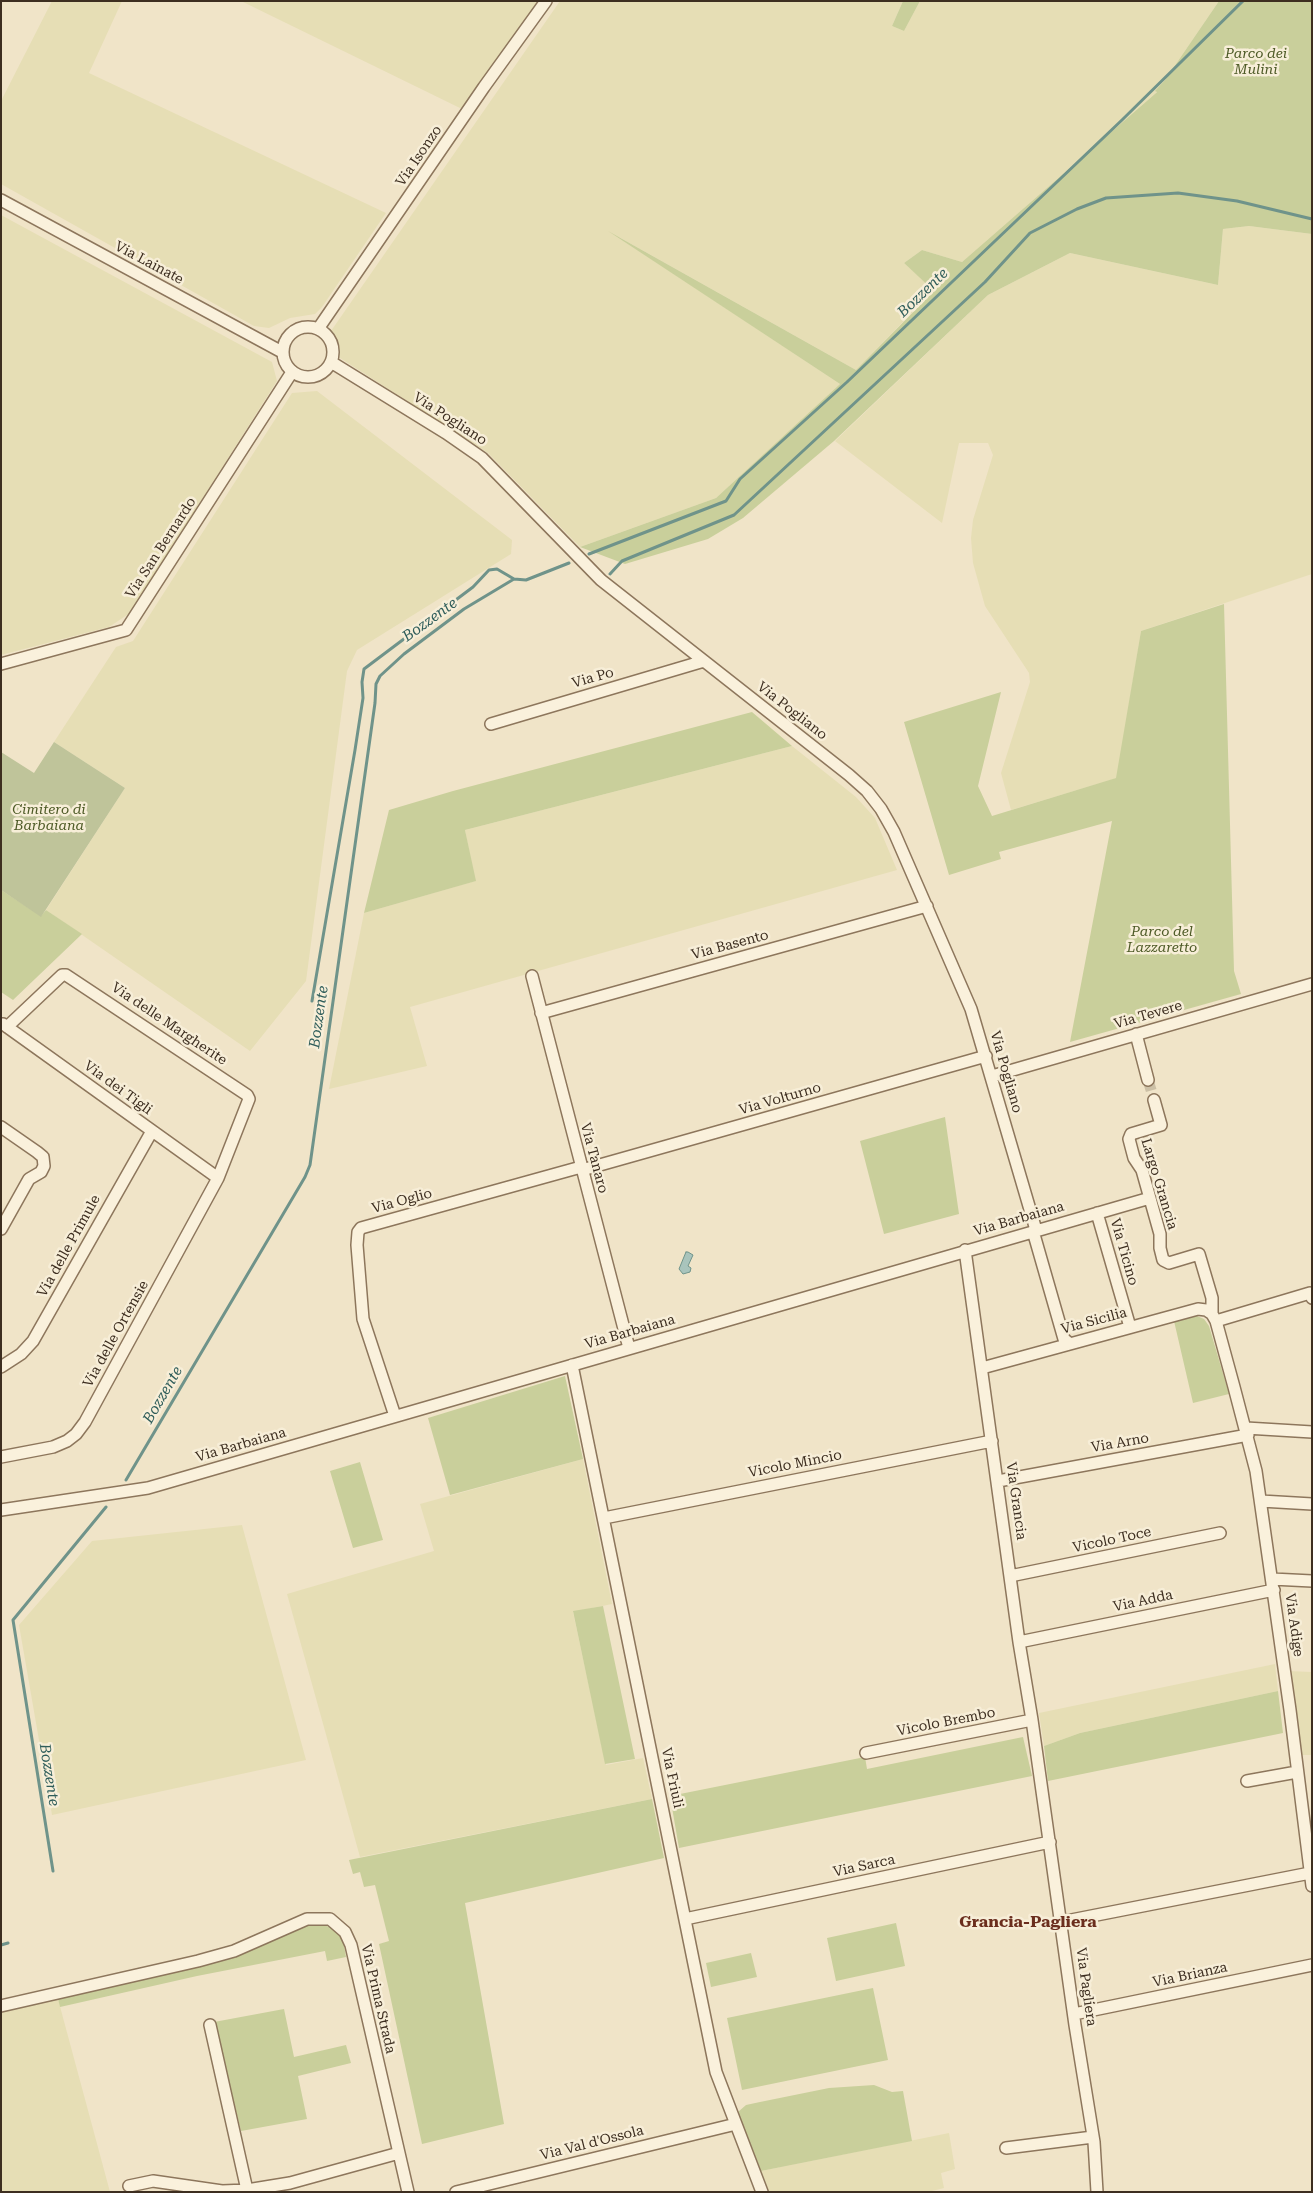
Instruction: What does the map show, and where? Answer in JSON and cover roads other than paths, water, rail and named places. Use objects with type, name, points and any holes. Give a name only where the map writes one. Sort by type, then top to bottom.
[{"type":"street","name":"Via Isonzo","points":[[318,329],[484,87],[546,1]]},
{"type":"street","name":"Via Lainate","points":[[1,200],[282,352]]},
{"type":"street","points":[[298,328],[318,329],[326,334],[333,352],[331,362],[326,371],[308,378],[292,372],[284,362],[282,352],[284,342],[298,328]]},
{"type":"street","name":"Via Pogliano","points":[[331,362],[477,454],[502,476],[601,580],[866,792],[888,820],[927,906],[970,1009],[992,1076],[1064,1339],[1069,1343]]},
{"type":"street","name":"Via San Bernardo","points":[[1,664],[126,630],[292,372]]},
{"type":"street","name":"Via Po","points":[[491,724],[704,661]]},
{"type":"street","name":"Via Basento","points":[[541,1013],[927,906]]},
{"type":"street","name":"Via delle Margherite","points":[[4,1025],[62,975],[66,975],[247,1094],[249,1104],[218,1178]]},
{"type":"street","name":"Via Tanaro","points":[[532,976],[629,1348]]},
{"type":"street","name":"Via Tevere","points":[[992,1076],[1312,984]]},
{"type":"street","name":"Via dei Tigli","points":[[4,1025],[218,1178]]},
{"type":"street","points":[[1136,1034],[1148,1080]]},
{"type":"street","name":"Via Volturno","points":[[582,1169],[986,1056]]},
{"type":"street","name":"Largo Grancia","points":[[1154,1100],[1161,1125],[1133,1133],[1129,1137],[1134,1158],[1142,1170],[1150,1198],[1160,1234],[1160,1248],[1163,1260],[1169,1263],[1199,1254],[1212,1298],[1214,1317]]},
{"type":"street","points":[[1,1127],[43,1157],[44,1166],[41,1172],[29,1178],[1,1229]]},
{"type":"street","name":"Via delle Primule","points":[[1,1367],[21,1354],[33,1341],[152,1131]]},
{"type":"street","name":"Via Oglio","points":[[395,1416],[363,1319],[356,1245],[358,1232],[362,1228],[582,1169]]},
{"type":"street","name":"Via delle Ortensie","points":[[1,1456],[53,1447],[67,1441],[76,1434],[85,1422],[218,1178]]},
{"type":"street","name":"Via Barbaiana","points":[[1,1510],[148,1488],[1034,1230],[1150,1198]]},
{"type":"street","name":"Via Ticino","points":[[1097,1213],[1130,1328]]},
{"type":"street","name":"Via Grancia","points":[[965,1250],[1019,1642],[1038,1756]]},
{"type":"street","points":[[1214,1317],[1310,1293],[1312,1298]]},
{"type":"street","name":"Via Sicilia","points":[[982,1368],[1198,1309],[1206,1310],[1214,1317]]},
{"type":"street","name":"Via Adige","points":[[1214,1317],[1247,1432],[1261,1501],[1312,1886]]},
{"type":"street","name":"Via Friuli","points":[[572,1365],[716,2072],[762,2192]]},
{"type":"street","points":[[1247,1432],[1312,1432]]},
{"type":"street","name":"Via Arno","points":[[998,1481],[1247,1432]]},
{"type":"street","name":"Vicolo Mincio","points":[[604,1518],[992,1441]]},
{"type":"street","points":[[1261,1501],[1312,1504]]},
{"type":"street","name":"Vicolo Toce","points":[[1010,1576],[1220,1533]]},
{"type":"street","name":"Via Adda","points":[[1019,1642],[1273,1584],[1312,1580]]},
{"type":"street","name":"Vicolo Brembo","points":[[866,1753],[1032,1720]]},
{"type":"street","name":"Via Pagliera","points":[[1038,1756],[1074,2014],[1094,2137],[1097,2192]]},
{"type":"street","points":[[1246,1781],[1297,1772]]},
{"type":"street","name":"Via Sarca","points":[[685,1919],[1050,1842]]},
{"type":"street","points":[[1061,1922],[1310,1873]]},
{"type":"street","name":"Via Prima Strada","points":[[1,2006],[198,1961],[234,1951],[307,1919],[330,1919],[345,1932],[351,1945],[408,2192]]},
{"type":"street","name":"Via Brianza","points":[[1074,2014],[1312,1965]]},
{"type":"street","points":[[210,2025],[247,2190]]},
{"type":"street","name":"Via Val d'Ossola","points":[[456,2192],[736,2124]]},
{"type":"street","points":[[1006,2148],[1094,2137]]},
{"type":"street","points":[[129,2186],[153,2181],[222,2191],[247,2190],[290,2183],[399,2153]]},
{"type":"water","points":[[686,1252],[693,1255],[688,1266],[691,1268],[690,1272],[683,1274],[679,1269]]},
{"type":"waterway","name":"Bozzente","points":[[589,554],[726,501],[740,479],[847,382],[1122,120],[1243,1]]},
{"type":"waterway","points":[[610,574],[622,561],[734,515],[985,282],[1030,233],[1077,209],[1106,198],[1178,193],[1237,201],[1312,219]]},
{"type":"waterway","name":"Bozzente","points":[[126,1480],[305,1177],[310,1165],[375,703],[376,684],[380,676],[404,654],[464,609],[514,579],[526,580],[569,563]]},
{"type":"waterway","name":"Bozzente","points":[[312,1001],[355,750],[363,698],[362,682],[364,669],[473,587],[489,570],[497,569],[514,579]]},
{"type":"waterway","name":"Bozzente","points":[[53,1871],[13,1620],[106,1507]]},
{"type":"waterway","name":"Bozzente","points":[[1,1945],[8,1943]]},
{"type":"tunnel","points":[[1148,1080],[1154,1100]]},
{"type":"district","name":"Grancia-Pagliera","points":[[1028,1922]]},
{"type":"park label","name":"Parco dei Mulini","points":[[1256,62]]},
{"type":"park label","name":"Cimitero di Barbaiana","points":[[49,818]]},
{"type":"park label","name":"Parco del Lazzaretto","points":[[1162,940]]}]
